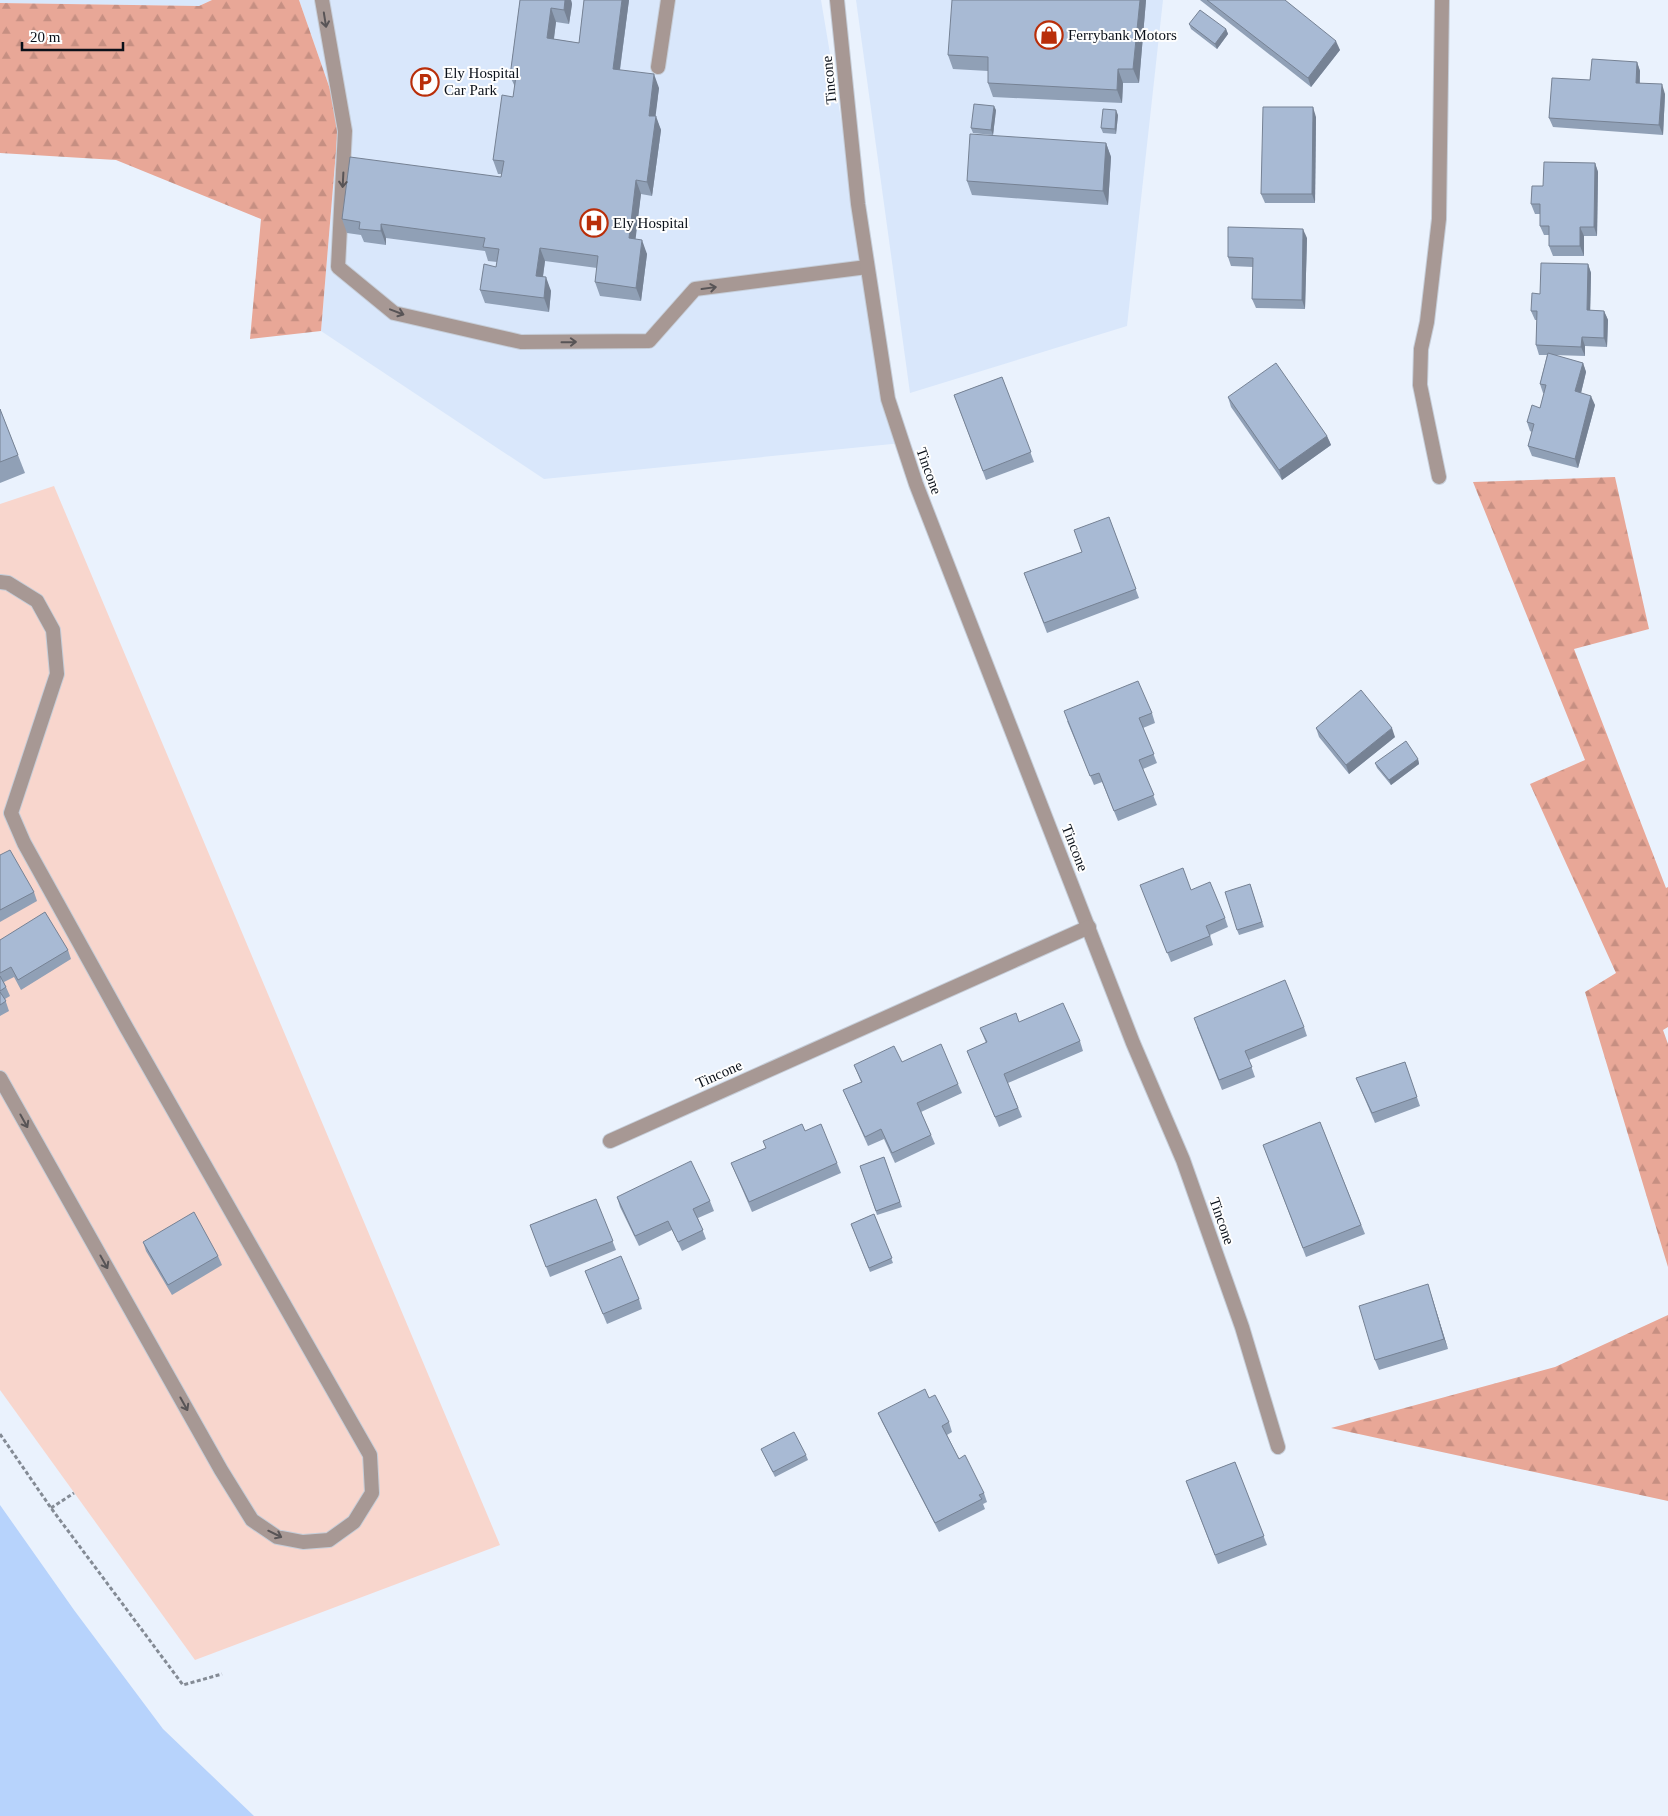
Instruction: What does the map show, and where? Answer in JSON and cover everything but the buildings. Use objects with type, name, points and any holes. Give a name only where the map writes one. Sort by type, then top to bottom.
[{"type":"street","points":[[322,0],[345,131],[338,267],[394,312],[521,342],[649,341],[696,289],[867,267]]},
{"type":"street","points":[[658,67],[668,0]]},
{"type":"street","name":"Tincone","points":[[837,0],[858,204],[888,399],[913,476],[1133,1043],[1183,1160],[1242,1327],[1278,1447]]},
{"type":"street","points":[[1439,477],[1420,385],[1421,349],[1427,322],[1440,219],[1442,0]]},
{"type":"street","points":[[0,582],[8,583],[37,601],[53,630],[57,674],[6,813],[370,1455],[372,1494],[354,1522],[328,1540],[303,1542],[277,1537],[252,1520],[216,1461],[0,1078]]},
{"type":"street","name":"Tincone","points":[[610,1141],[1089,927]]},
{"type":"path","points":[[0,1434],[51,1508],[183,1685],[222,1674]]},
{"type":"path","points":[[51,1508],[74,1493]]},
{"type":"shaded area","points":[[0,0],[212,0],[199,6],[0,3]]},
{"type":"shaded area","name":"Ely Hospital","points":[[299,0],[821,0],[888,399],[902,443],[544,479],[321,331],[339,115]]},
{"type":"shaded area","points":[[856,0],[1163,0],[1127,326],[910,393]]},
{"type":"shaded area","points":[[54,486],[500,1545],[195,1660],[0,1390],[0,504]]},
{"type":"green space","points":[[212,0],[299,0],[339,115],[321,331],[250,339],[261,219],[116,160],[0,153],[0,3],[199,6]]},
{"type":"green space","points":[[1615,477],[1649,629],[1574,649],[1666,888],[1668,887],[1668,1027],[1663,1030],[1668,1044],[1668,1267],[1585,992],[1616,973],[1530,784],[1585,760],[1473,482]]},
{"type":"green space","points":[[1668,1315],[1668,1501],[1331,1428],[1555,1367]]},
{"type":"water","points":[[0,1505],[74,1610],[163,1729],[254,1816],[0,1816]]},
{"type":"place","name":"Ferrybank Motors","points":[[1049,35]]},
{"type":"place","name":"Ely Hospital Car Park","points":[[425,82]]},
{"type":"place","name":"Ely Hospital","points":[[594,223]]}]
